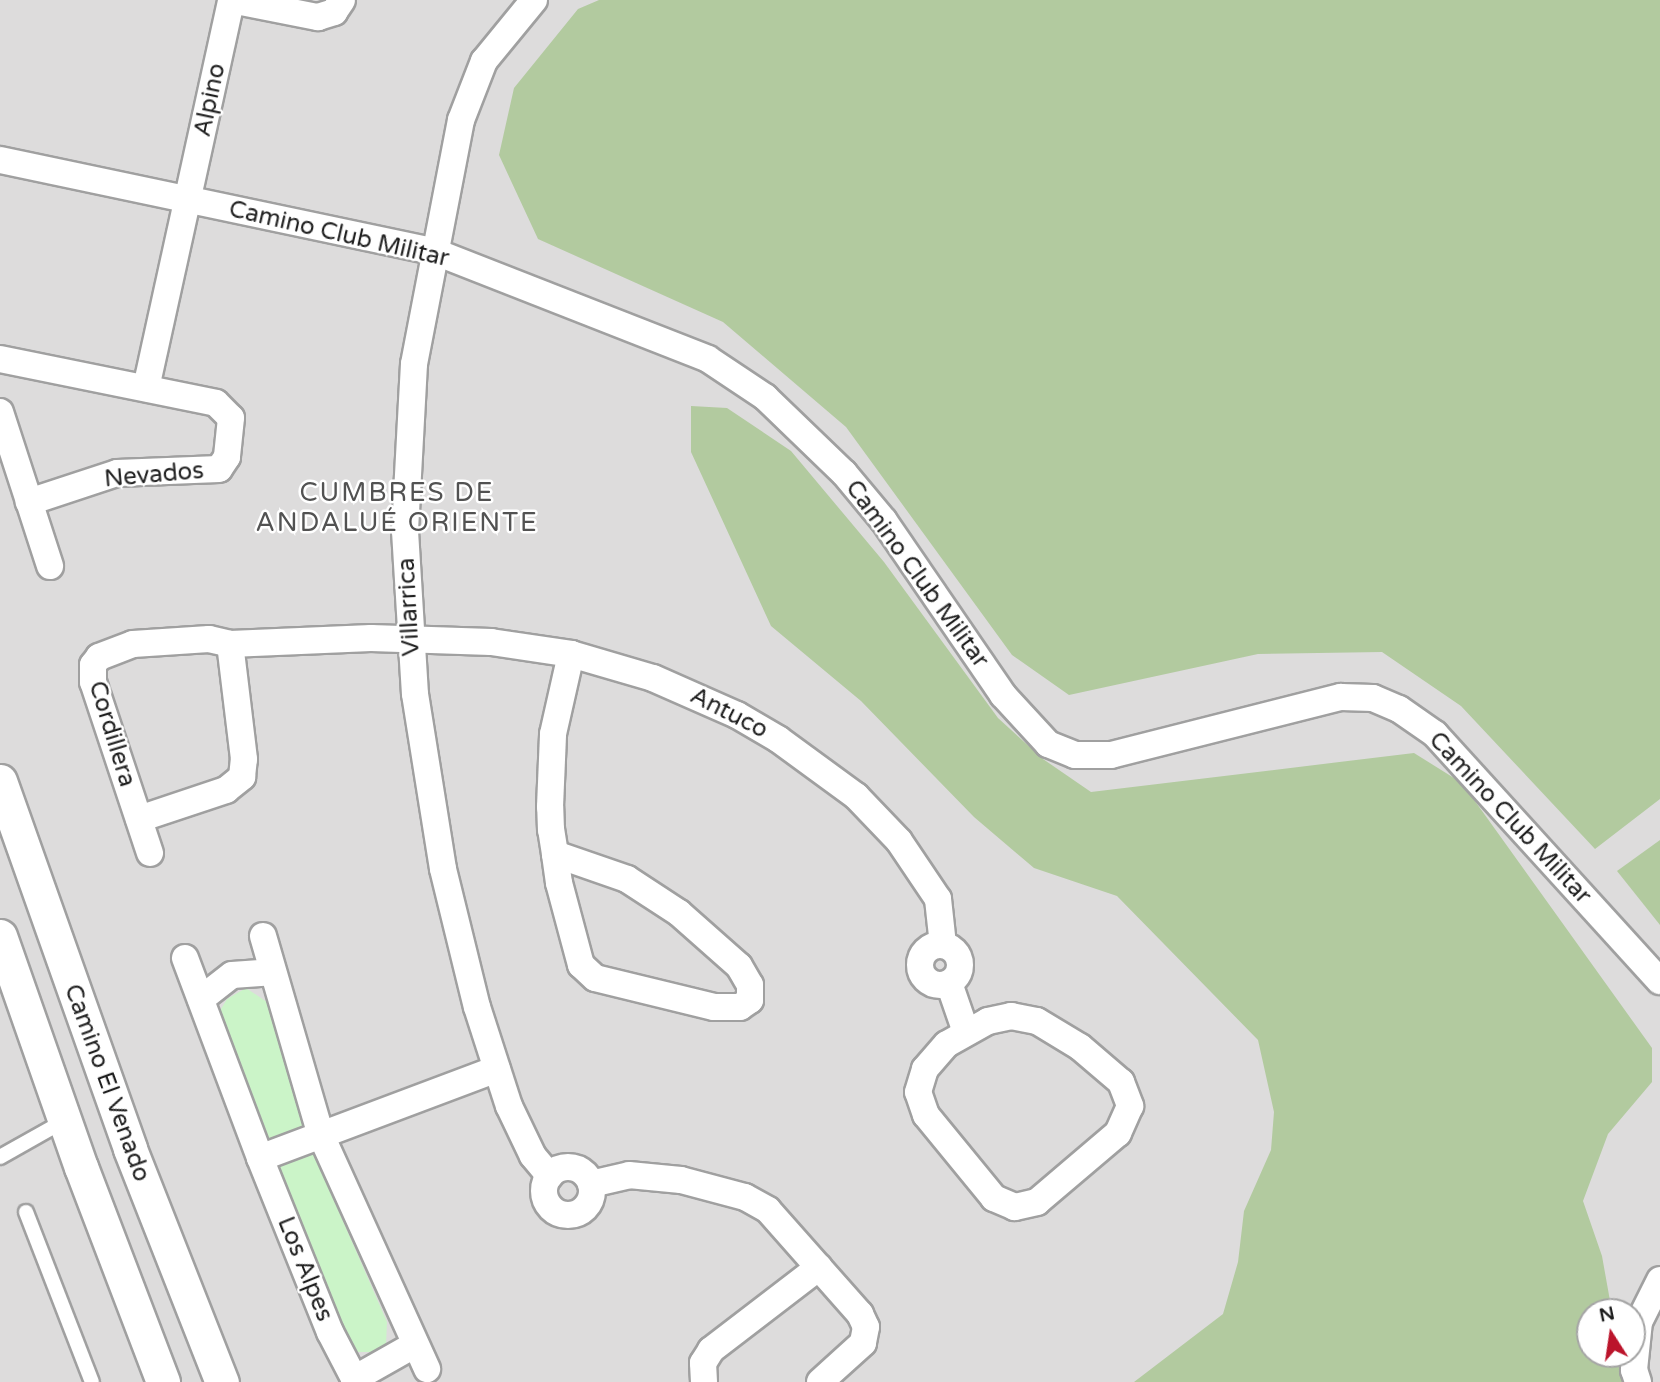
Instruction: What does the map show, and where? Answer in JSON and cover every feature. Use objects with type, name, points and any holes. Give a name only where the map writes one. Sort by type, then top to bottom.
[{"type":"street","points":[[231,0],[318,17],[334,12],[342,0]]},
{"type":"street","name":"Alpino","points":[[186,199],[231,0]]},
{"type":"street","name":"Villarrica","points":[[534,0],[476,75],[461,120],[433,251],[408,421],[405,531],[410,640],[430,808],[461,947],[496,1069],[523,1140],[550,1175]]},
{"type":"street","name":"Camino Club Militar","points":[[0,160],[433,251],[663,339],[708,359],[765,397],[836,464],[884,521],[1003,695],[1048,744],[1075,755],[1111,755],[1341,697],[1373,698],[1399,709],[1435,734],[1660,981]]},
{"type":"street","points":[[146,388],[186,199]]},
{"type":"street","name":"Nevados","points":[[0,359],[146,388],[226,408],[231,418],[223,466],[209,471],[117,473],[30,502]]},
{"type":"street","points":[[0,412],[50,566]]},
{"type":"street","name":"Cordillera","points":[[150,853],[93,681],[93,665],[99,657],[133,644],[209,639],[230,644],[410,640]]},
{"type":"street","name":"Antuco","points":[[410,640],[491,642],[571,654],[693,694],[778,739],[838,780],[878,817],[929,881],[942,912],[943,945],[926,951],[920,968],[931,982],[949,983],[966,1032]]},
{"type":"street","name":"Cordillera","points":[[139,819],[226,790],[242,777],[244,759],[230,644]]},
{"type":"street","points":[[555,854],[627,879],[679,913],[739,966],[750,985],[750,1000],[740,1007],[714,1007],[588,973],[578,956],[555,854],[550,766],[571,654]]},
{"type":"street","name":"Camino El Venado","points":[[0,781],[130,1149],[222,1382]]},
{"type":"street","points":[[0,936],[64,1121],[163,1382]]},
{"type":"street","points":[[263,936],[271,972],[321,1135],[427,1369]]},
{"type":"street","name":"Los Alpes","points":[[185,958],[260,1158],[355,1380],[414,1345]]},
{"type":"street","points":[[201,999],[232,975],[271,972]]},
{"type":"street","points":[[1000,1017],[1037,1021],[1099,1061],[1121,1082],[1129,1098],[1128,1116],[1118,1133],[1026,1207],[1003,1205],[994,1198],[926,1115],[919,1100],[925,1069],[966,1032],[1000,1017]]},
{"type":"street","points":[[260,1158],[496,1069]]},
{"type":"street","points":[[81,1167],[130,1149]]},
{"type":"street","points":[[569,1167],[583,1172],[591,1184],[587,1206],[574,1214],[559,1214],[545,1197],[550,1175],[569,1167]]},
{"type":"street","points":[[591,1184],[649,1176],[745,1197],[778,1219],[860,1314],[866,1335],[858,1350],[820,1382]]},
{"type":"street","points":[[704,1382],[703,1363],[711,1350],[819,1267]]},
{"type":"street","points":[[1638,1382],[1636,1345],[1639,1322],[1660,1280]]},
{"type":"lane","points":[[0,1157],[64,1121]]},
{"type":"lane","points":[[26,1212],[92,1382]]},
{"type":"shaded area","points":[[0,0],[1660,0],[1660,1382],[0,1382]]},
{"type":"green space","points":[[599,0],[1660,0],[1660,799],[1595,849],[1461,706],[1382,652],[1258,654],[1069,695],[1012,655],[846,427],[723,322],[538,239],[499,155],[514,88],[578,9]]},
{"type":"green space","points":[[691,406],[727,408],[791,451],[884,562],[998,718],[1043,759],[1091,792],[1414,753],[1462,783],[1652,1048],[1652,1082],[1608,1134],[1583,1201],[1602,1256],[1610,1298],[1576,1298],[1576,1368],[1623,1368],[1626,1382],[1134,1382],[1223,1314],[1238,1262],[1244,1211],[1271,1150],[1274,1112],[1258,1040],[1117,896],[1034,868],[974,817],[861,701],[771,626],[691,452]]},
{"type":"green space","points":[[1660,840],[1660,925],[1617,871]]},
{"type":"green space","points":[[246,988],[267,1002],[333,1198],[387,1322],[386,1345],[376,1352],[357,1352],[349,1341],[220,1023],[218,1014],[227,999]]},
{"type":"district","name":"CUMBRES DE ANDALUÉ ORIENTE","points":[[397,508]]}]
